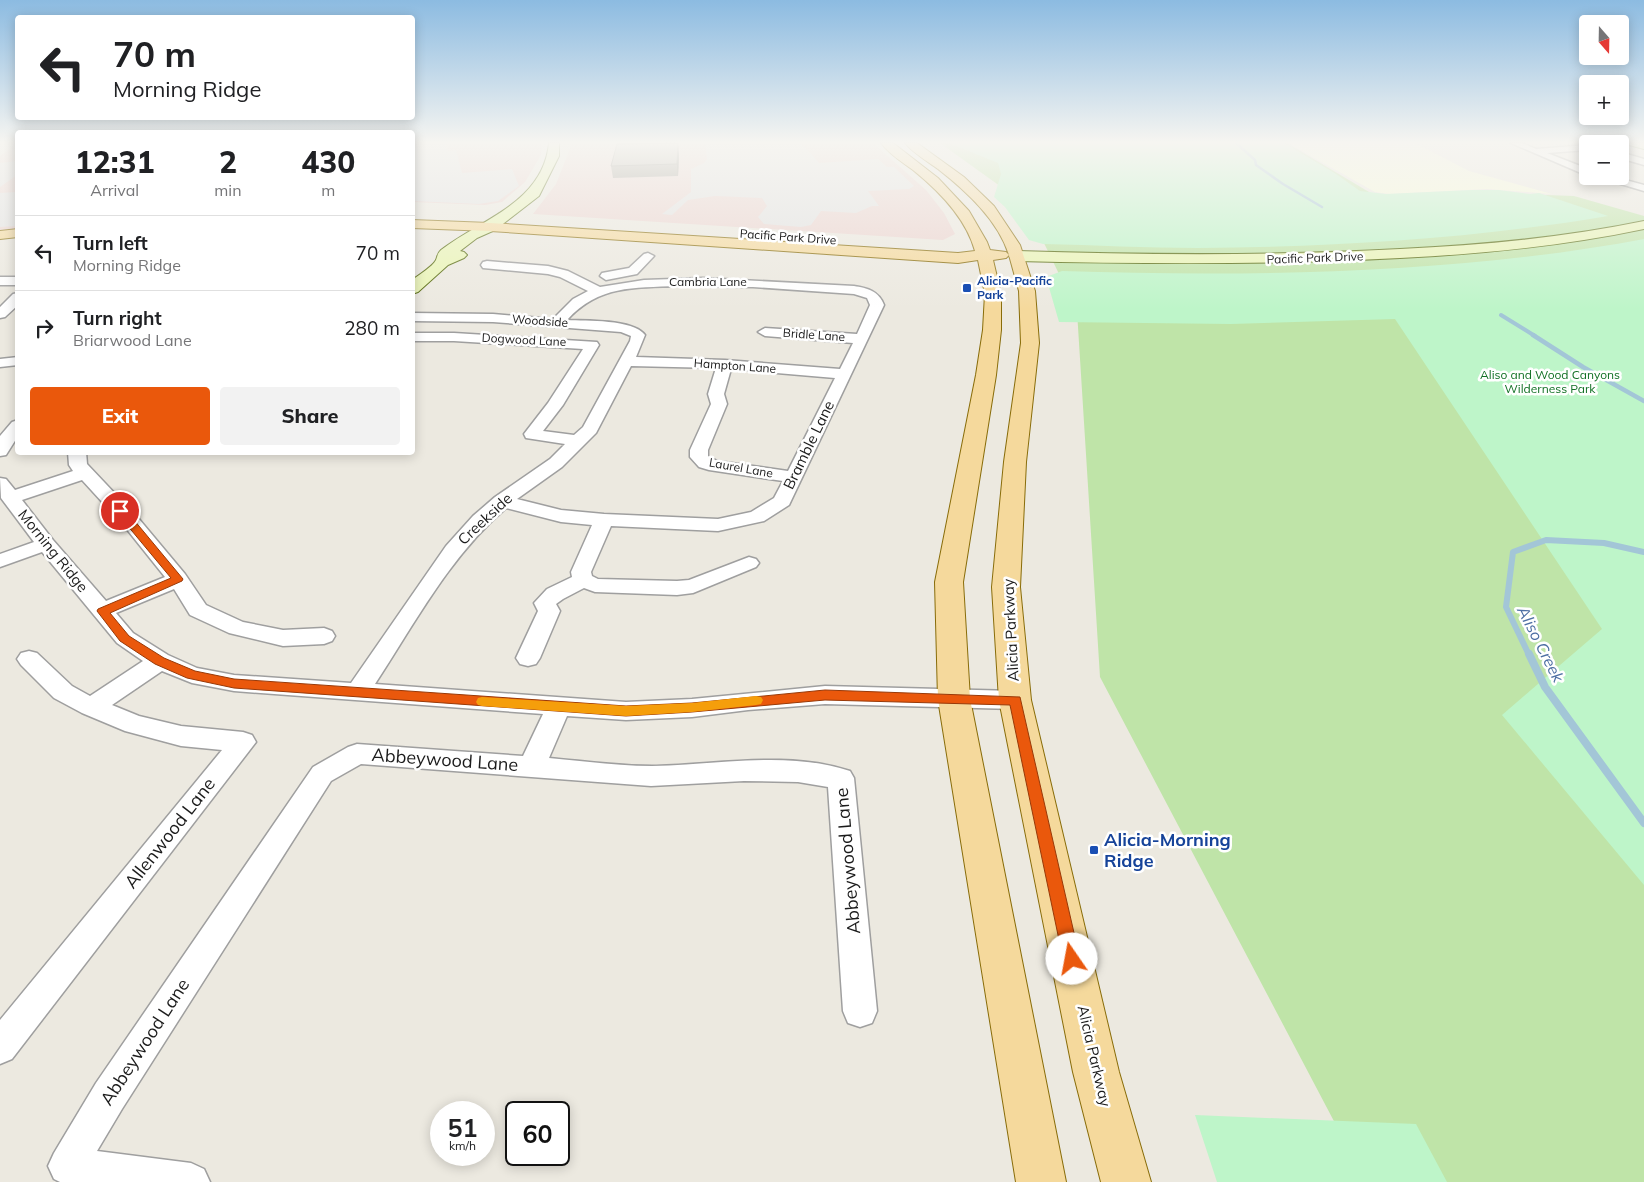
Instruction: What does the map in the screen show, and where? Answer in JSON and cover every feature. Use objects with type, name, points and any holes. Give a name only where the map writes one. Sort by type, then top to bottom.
[{"type":"main road","points":[[415,286],[443,262],[444,255],[472,235],[496,223],[527,198]]},
{"type":"main road","points":[[951,198],[971,225],[984,255],[993,294],[992,330],[986,374],[949,582],[954,699],[1041,1182]]},
{"type":"main road","name":"Alicia Parkway","points":[[979,198],[1011,244],[1027,292],[1030,343],[1015,462],[1006,587],[1015,700],[1096,1072],[1126,1182]]},
{"type":"main road","name":"Pacific Park Drive","points":[[415,216],[958,258],[984,255],[1011,244],[1099,259],[1216,260],[1339,258],[1479,248],[1589,235],[1644,225]]},
{"type":"main road","name":"Pacific Park Drive","points":[[415,224],[496,223]]},
{"type":"main road","points":[[0,235],[15,233]]},
{"type":"main road","points":[[0,243],[15,241]]},
{"type":"main road","points":[[1011,244],[1030,245],[1099,259]]},
{"type":"street","points":[[576,280],[624,274],[639,266],[648,256]]},
{"type":"street","points":[[488,265],[548,270],[576,280],[598,291]]},
{"type":"street","points":[[0,282],[15,281]]},
{"type":"street","name":"Cambria Lane","points":[[557,322],[579,300],[598,291],[642,284],[713,281],[854,290],[870,294]]},
{"type":"street","points":[[0,294],[15,292]]},
{"type":"street","name":"Bramble Lane","points":[[502,501],[561,516],[604,520],[718,525],[757,517],[782,501],[877,305],[876,300],[870,294]]},
{"type":"street","points":[[0,314],[15,299]]},
{"type":"street","name":"Woodside","points":[[415,317],[472,317],[621,328],[633,331],[638,335],[637,341],[627,360]]},
{"type":"street","name":"Dogwood Lane","points":[[454,337],[472,317]]},
{"type":"street","name":"Bridle Lane","points":[[765,332],[862,339]]},
{"type":"street","name":"Dogwood Lane","points":[[415,337],[454,337],[590,344],[592,346],[555,405],[532,434],[579,441]]},
{"type":"street","name":"Hampton Lane","points":[[627,360],[725,364],[844,374]]},
{"type":"street","name":"Creekside","points":[[358,692],[453,550],[480,520],[502,501],[556,462],[590,429],[627,360]]},
{"type":"street","points":[[0,363],[15,363]]},
{"type":"street","name":"Laurel Lane","points":[[725,364],[716,394],[719,404],[699,450],[700,457],[705,462],[715,466],[794,476]]},
{"type":"street","points":[[77,455],[78,465],[84,473],[132,523],[178,579],[198,610],[237,628],[283,638],[324,636]]},
{"type":"street","points":[[5,491],[84,473]]},
{"type":"street","name":"Morning Ridge","points":[[5,491],[46,544],[125,638],[160,661],[192,675],[234,683],[626,711],[692,708],[825,695],[1015,700]]},
{"type":"street","points":[[583,580],[581,572],[604,520]]},
{"type":"street","points":[[0,561],[46,544]]},
{"type":"street","points":[[528,658],[549,611],[545,602],[555,594],[583,580],[595,585],[676,588],[693,586],[749,563]]},
{"type":"street","points":[[102,611],[178,579]]},
{"type":"street","name":"Allenwood Lane","points":[[0,1047],[243,742],[181,736],[134,724],[91,707],[63,692],[29,659]]},
{"type":"street","points":[[91,707],[160,661]]},
{"type":"street","points":[[532,766],[558,707]]},
{"type":"street","name":"Abbeywood Lane","points":[[191,1182],[67,1166],[109,1096],[322,774],[357,754],[651,776],[744,771],[798,772],[841,778],[860,1011]]},
{"type":"shaded area","points":[[0,198],[15,198],[15,229],[0,230]]},
{"type":"shaded area","points":[[0,198],[15,198],[15,226],[0,227]]},
{"type":"shaded area","points":[[415,198],[506,198],[502,202],[485,205],[415,202]]},
{"type":"shaded area","points":[[415,198],[502,198],[498,201],[479,204],[415,201]]},
{"type":"shaded area","points":[[545,198],[932,198],[944,213],[955,234],[943,240],[533,214]]},
{"type":"shaded area","points":[[683,198],[700,198],[688,200],[672,215],[662,214]]},
{"type":"shaded area","points":[[762,198],[873,198],[879,206],[872,206],[856,213],[821,211],[811,225],[801,227],[764,224],[758,217],[767,206]]},
{"type":"green space","points":[[995,198],[1554,198],[1608,216],[1506,231],[1353,244],[1160,248],[1043,244],[1029,240],[1005,207]]},
{"type":"green space","points":[[1017,198],[1582,198],[1644,216],[1644,1182],[1366,1182],[1100,677],[1077,311],[1025,204]]},
{"type":"green space","name":"Aliso and Wood Canyons Wilderness Park","points":[[1644,239],[1644,885],[1502,715],[1602,629],[1395,319],[1231,324],[1059,322],[1046,277],[1062,271],[1280,273],[1428,266],[1501,260],[1573,251]]},
{"type":"green space","points":[[1195,1115],[1416,1124],[1447,1182],[1217,1182]]},
{"type":"waterway","name":"Aliso Creek","points":[[1307,198],[1322,207]]},
{"type":"waterway","name":"Aliso Creek","points":[[1501,315],[1535,336]]},
{"type":"waterway","name":"Aliso Creek","points":[[1533,335],[1583,367],[1644,401]]},
{"type":"waterway","name":"Aliso Creek","points":[[1529,655],[1506,607],[1513,552],[1546,540],[1604,543],[1644,552]]},
{"type":"waterway","name":"Aliso Creek","points":[[1529,654],[1545,687],[1644,823]]},
{"type":"slow traffic","points":[[482,702],[626,711],[692,708],[756,700]]},
{"type":"place","name":"Alicia-Pacific Park","points":[[967,288]]},
{"type":"place","name":"Alicia-Morning Ridge","points":[[1094,850]]},
{"type":"route","points":[[120,511],[178,579],[102,611],[125,638],[160,661],[192,675],[234,683],[626,711],[692,708],[748,701],[825,695],[1015,700],[1072,959]]}]
